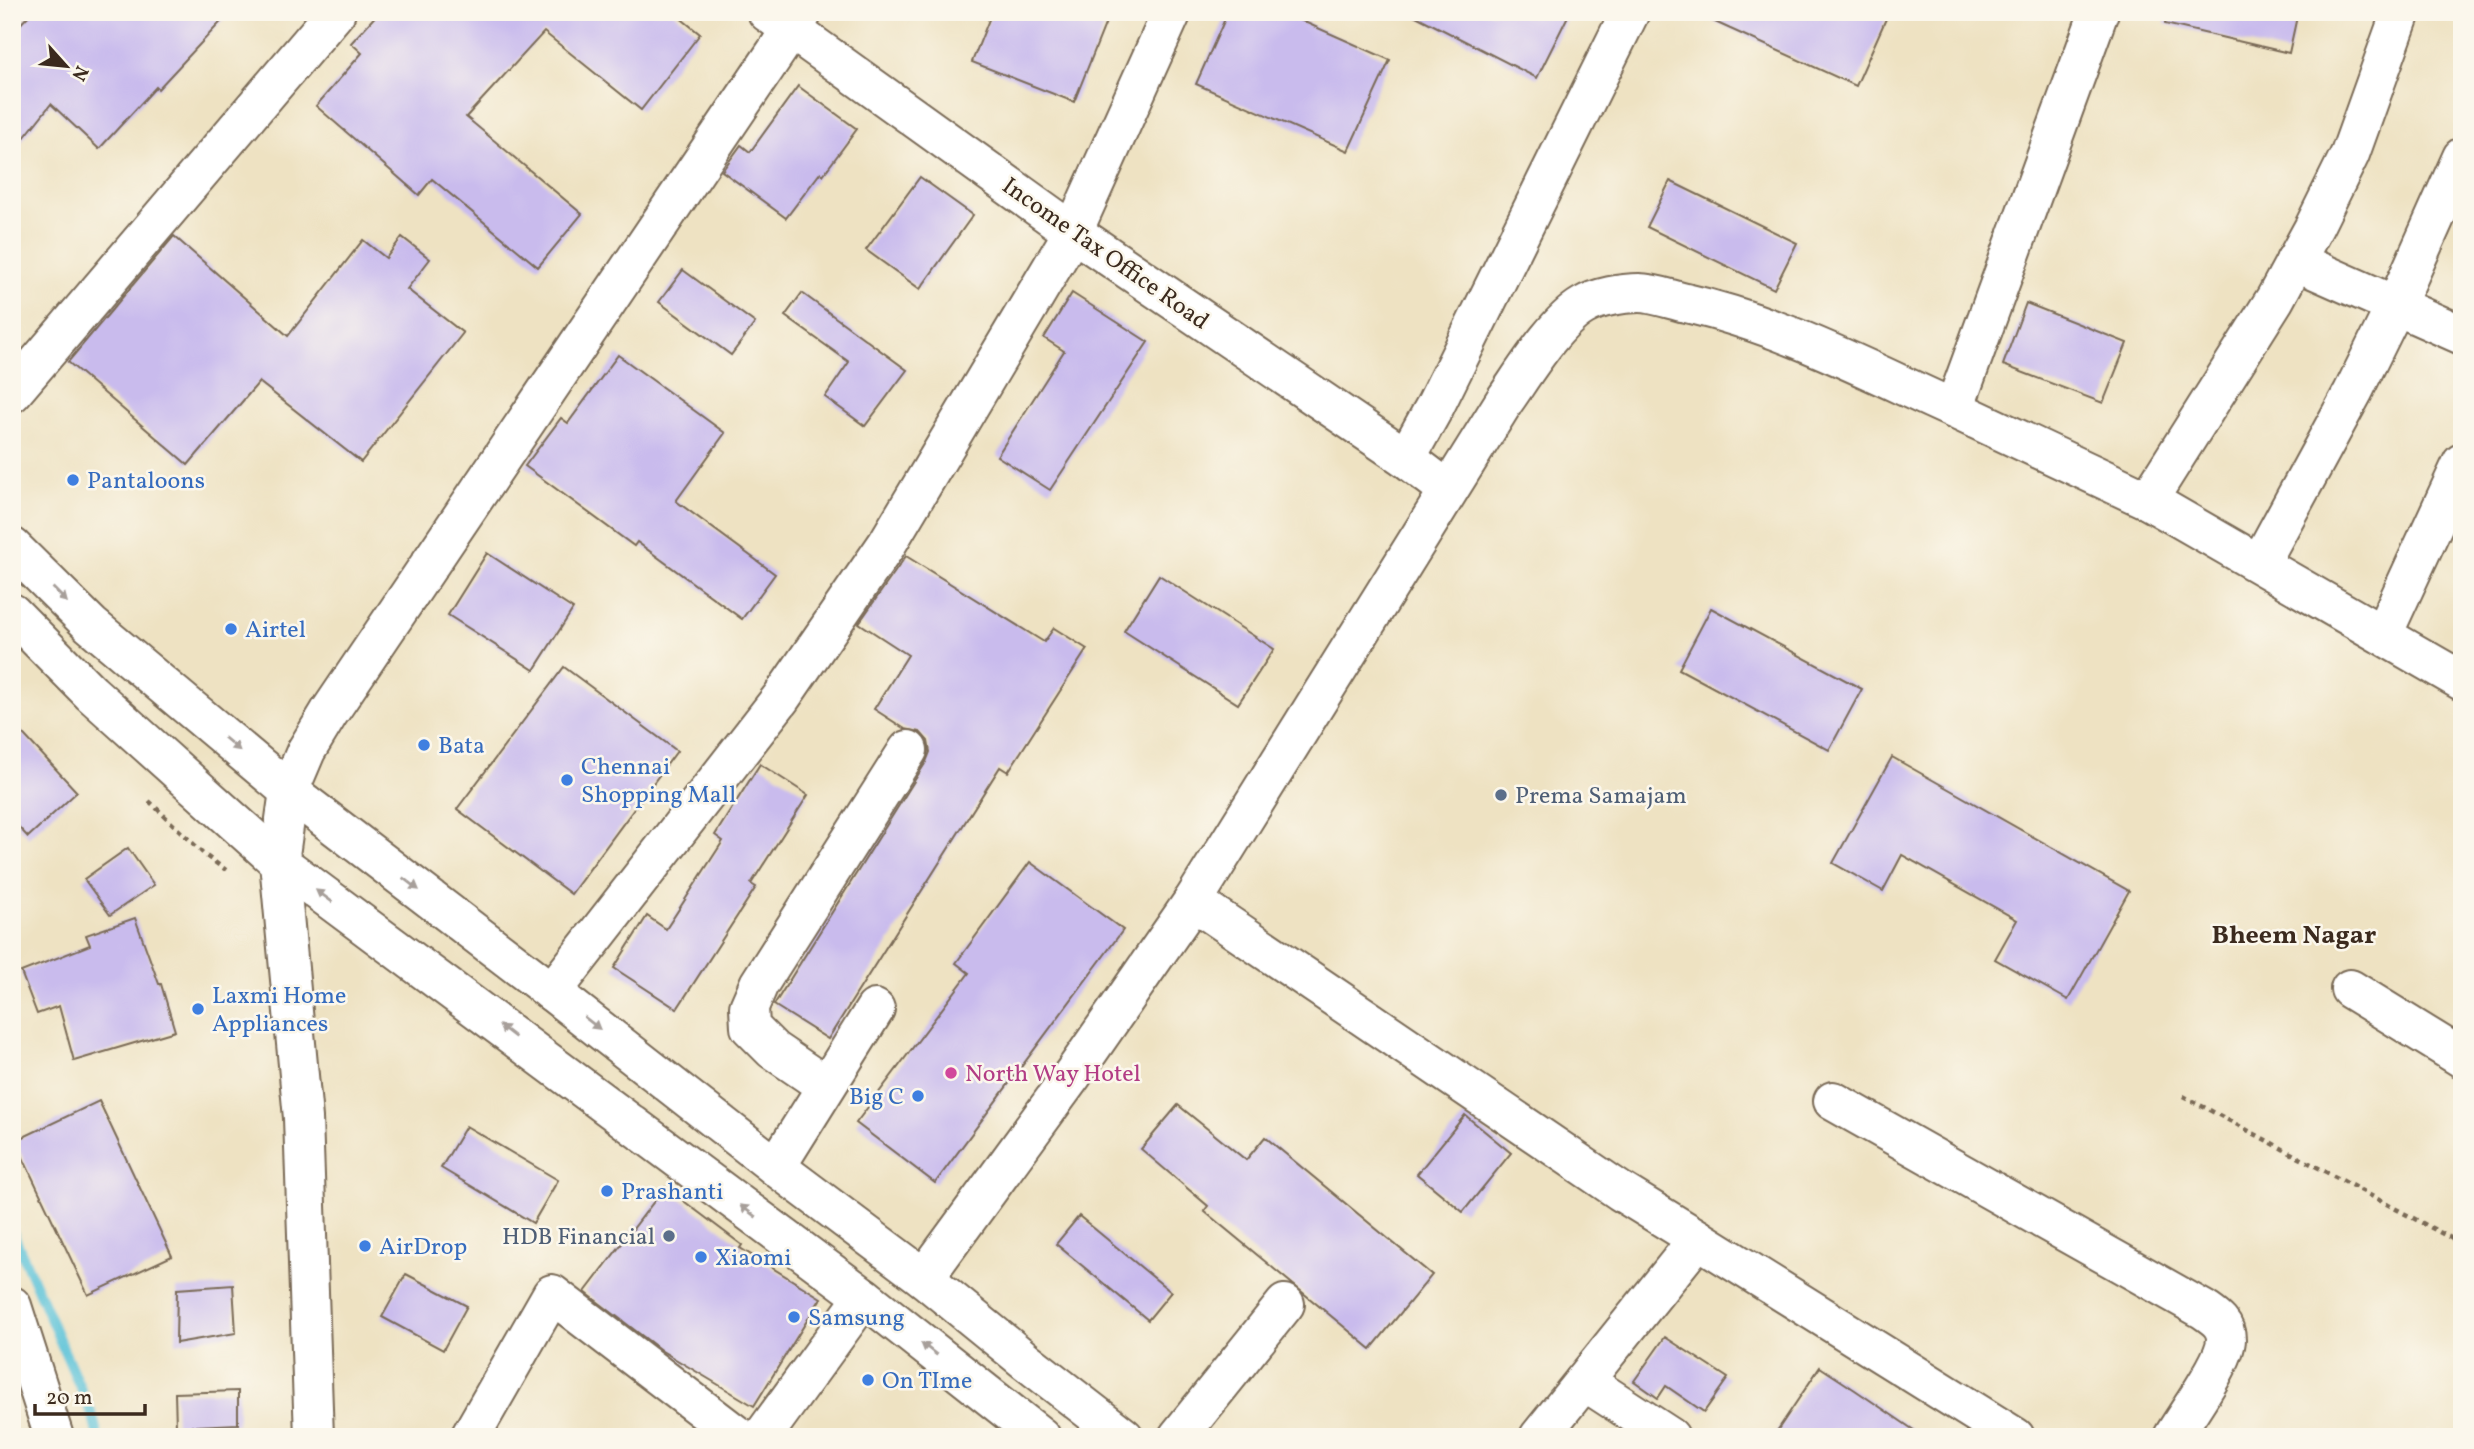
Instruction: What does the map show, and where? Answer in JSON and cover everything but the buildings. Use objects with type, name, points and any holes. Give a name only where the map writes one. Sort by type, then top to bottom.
[{"type":"street","points":[[12,393],[336,12]]},
{"type":"street","points":[[552,992],[781,698],[873,566],[1073,232],[1172,12]]},
{"type":"street","points":[[1406,458],[1630,12]]},
{"type":"street","points":[[1954,409],[2099,12]]},
{"type":"street","points":[[2148,500],[2275,299],[2295,261],[2350,154],[2401,12]]},
{"type":"street","points":[[314,1437],[303,1118],[279,862],[289,791],[306,751],[329,713],[787,18]]},
{"type":"street","name":"Income Tax Office Road","points":[[787,18],[1073,232],[1406,458],[1448,490]]},
{"type":"street","points":[[2260,563],[2353,392],[2396,305],[2462,157]]},
{"type":"street","points":[[2295,261],[2462,335]]},
{"type":"street","points":[[925,1278],[1073,1074],[1193,901],[1505,400],[1540,351],[1583,306],[1612,296],[1642,293],[1714,309],[1791,337],[1954,409],[2148,500],[2462,681]]},
{"type":"street","points":[[2383,634],[2462,463]]},
{"type":"street","points":[[12,547],[91,625],[289,791],[776,1167],[925,1278],[1124,1437]]},
{"type":"street","points":[[12,613],[91,693],[279,862],[864,1297],[1041,1437]]},
{"type":"street","points":[[826,1086],[773,1050],[750,1027],[749,1007],[759,984],[908,750]]},
{"type":"street","points":[[1193,901],[1620,1191],[2015,1437]]},
{"type":"street","points":[[2350,989],[2462,1058]]},
{"type":"street","points":[[776,1167],[875,1009]]},
{"type":"street","points":[[1833,1101],[2221,1322],[2226,1339],[2221,1360],[2173,1437]]},
{"type":"street","points":[[1539,1437],[1698,1240]]},
{"type":"street","points":[[470,1437],[552,1294],[739,1437]]},
{"type":"street","points":[[762,1437],[864,1297]]},
{"type":"street","points":[[1178,1437],[1285,1304]]},
{"type":"street","points":[[12,1306],[54,1437]]},
{"type":"street","points":[[1584,1381],[1670,1437]]},
{"type":"path","points":[[2183,1096],[2462,1244]]},
{"type":"waterway","points":[[12,1231],[93,1417],[98,1437]]},
{"type":"place","name":"Pantaloons","points":[[73,480]]},
{"type":"place","name":"Airtel","points":[[231,629]]},
{"type":"place","name":"Bata","points":[[424,745]]},
{"type":"place","name":"Chennai Shopping Mall","points":[[567,780]]},
{"type":"place","name":"Prema Samajam","points":[[1501,795]]},
{"type":"place","name":"Laxmi Home Appliances","points":[[198,1009]]},
{"type":"place","name":"North Way Hotel","points":[[951,1073]]},
{"type":"place","name":"Big C","points":[[918,1096]]},
{"type":"place","name":"Prashanti","points":[[607,1191]]},
{"type":"place","name":"HDB Financial","points":[[669,1236]]},
{"type":"place","name":"AirDrop","points":[[365,1246]]},
{"type":"place","name":"Xiaomi","points":[[701,1257]]},
{"type":"place","name":"Samsung","points":[[794,1317]]},
{"type":"place","name":"On TIme","points":[[868,1380]]},
{"type":"district","name":"Bheem Nagar","points":[[2294,934]]}]
